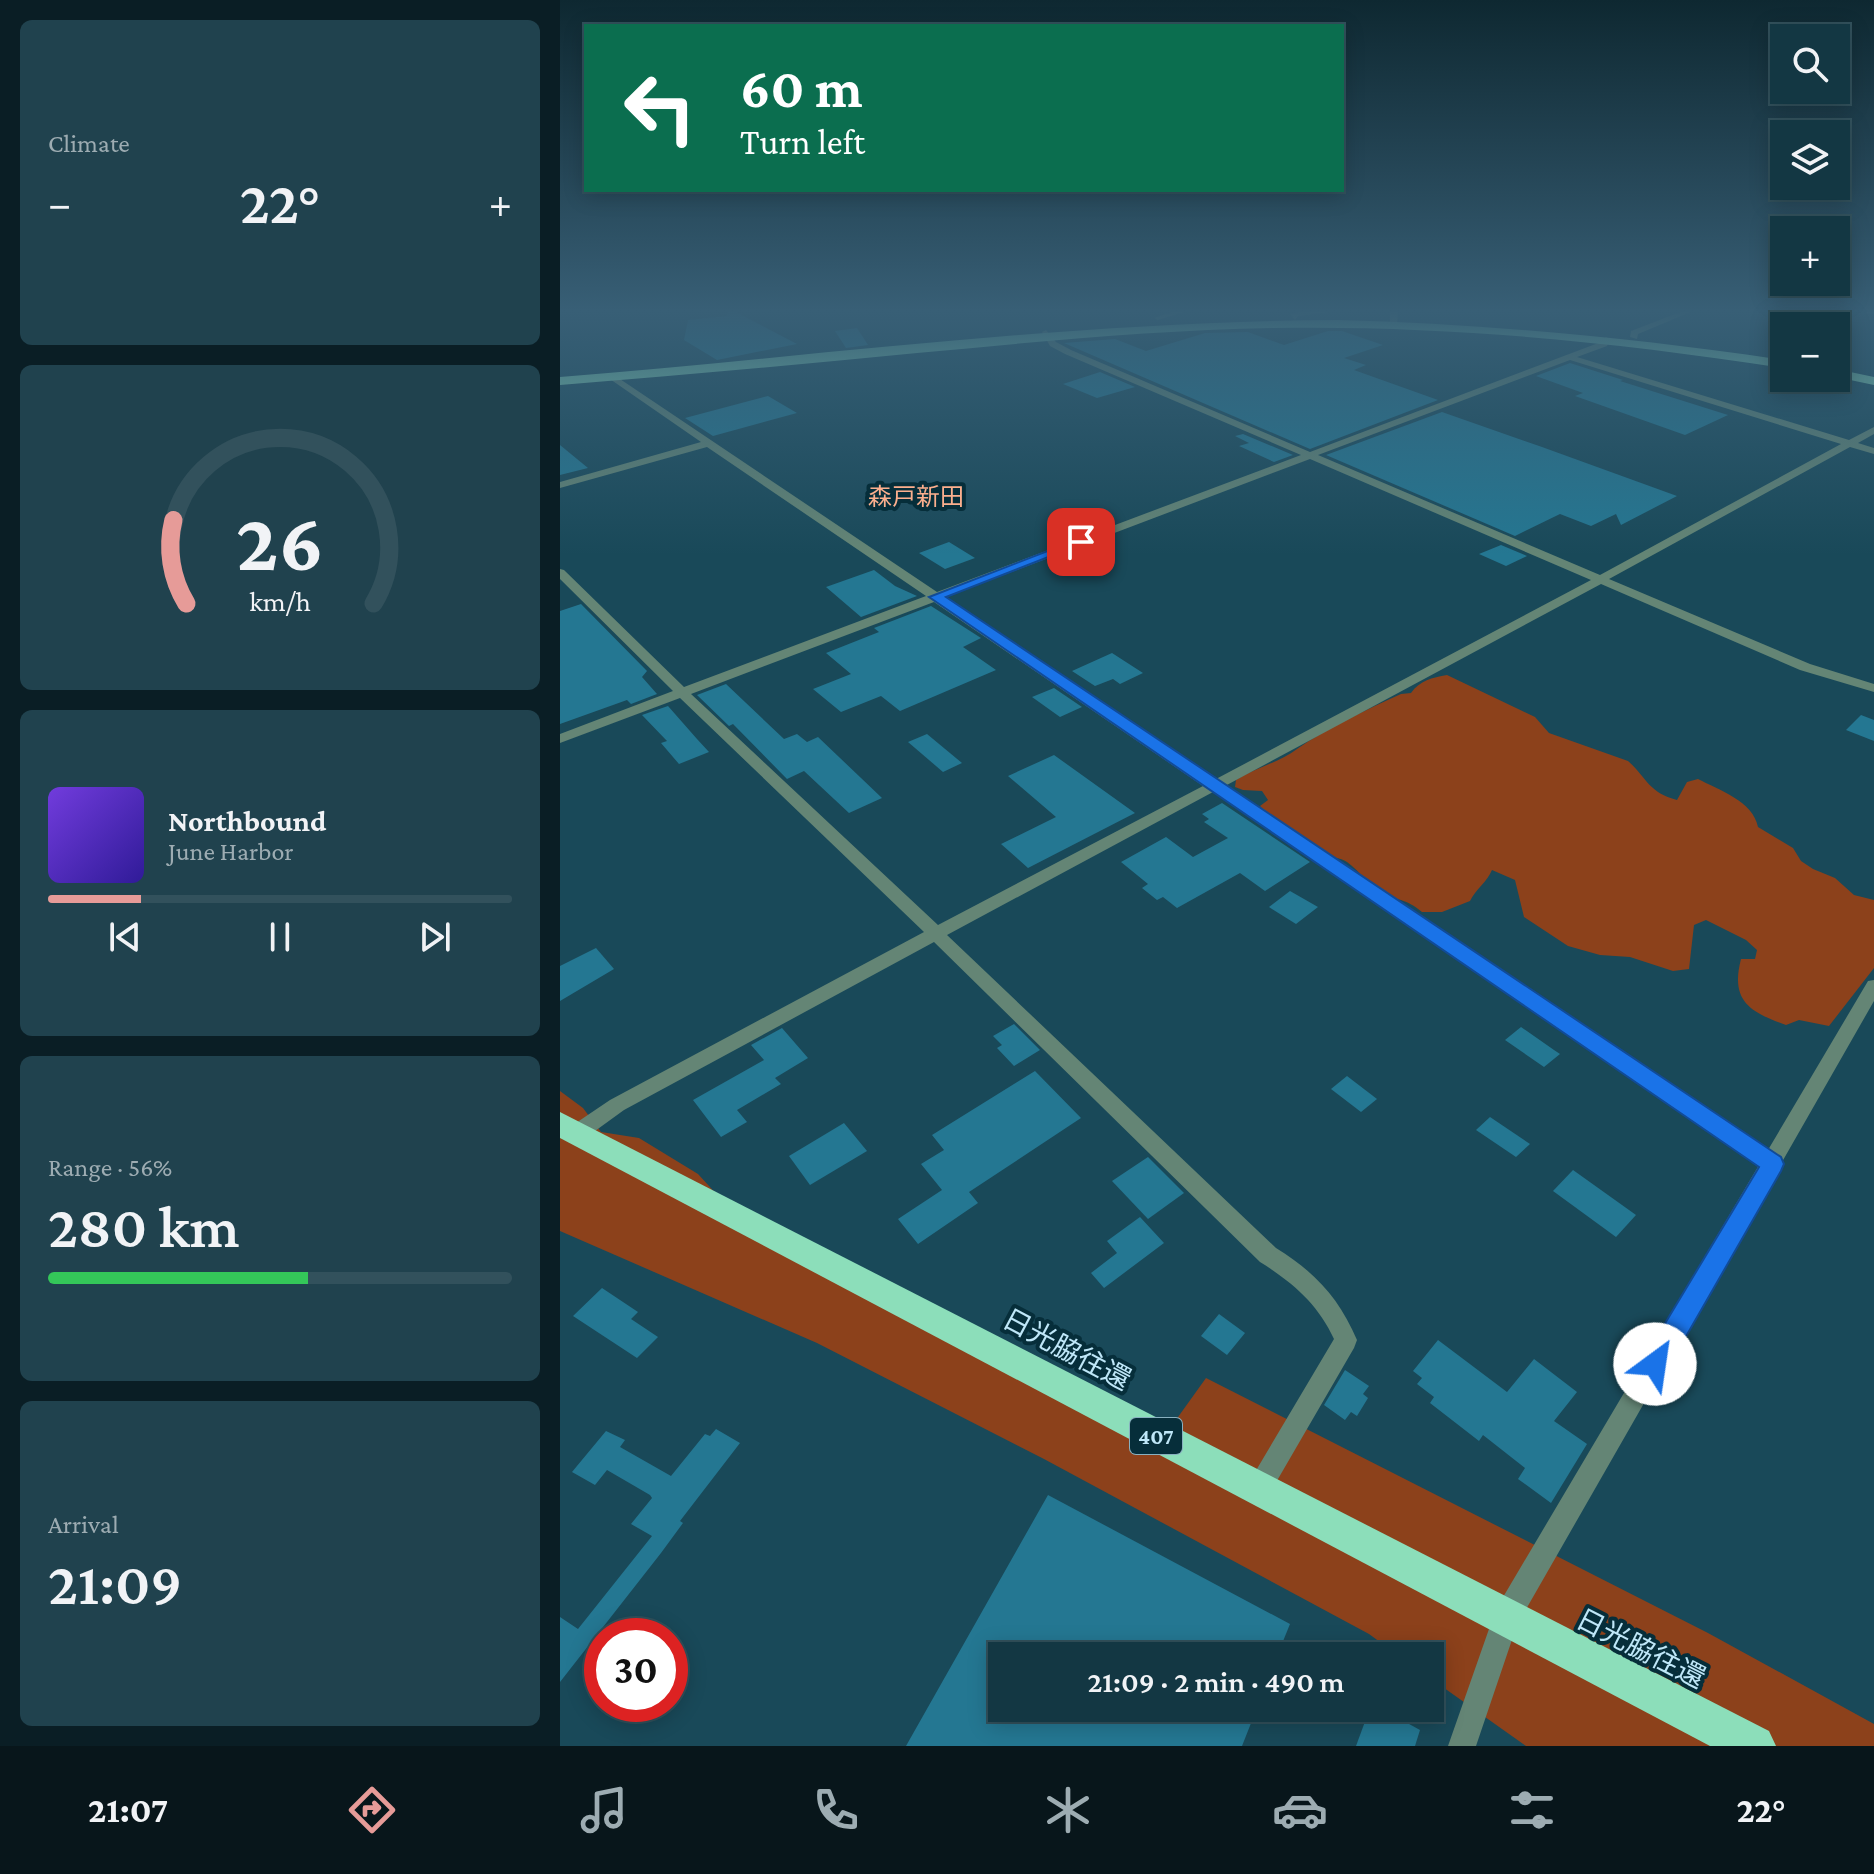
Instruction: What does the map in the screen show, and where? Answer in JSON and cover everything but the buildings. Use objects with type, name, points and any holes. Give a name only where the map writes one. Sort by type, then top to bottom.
[{"type":"highway","name":"日光脇往還","points":[[568,1129],[1754,1746]]},
{"type":"street","points":[[634,392],[1773,1164]]},
{"type":"street","points":[[1162,392],[1805,667],[1874,688]]},
{"type":"street","points":[[560,739],[1476,392]]},
{"type":"street","points":[[1685,392],[1874,451]]},
{"type":"street","points":[[568,1129],[1600,581],[1874,430]]},
{"type":"street","points":[[560,485],[709,443]]},
{"type":"street","points":[[560,572],[729,739],[935,932],[1268,1255],[1305,1277],[1335,1315],[1346,1340],[1258,1489]]},
{"type":"street","points":[[1462,1746],[1506,1619],[1874,986]]},
{"type":"shaded area","points":[[1447,675],[1535,717],[1549,733],[1628,761],[1654,789],[1668,797],[1677,800],[1687,782],[1698,779],[1725,792],[1749,810],[1758,827],[1793,848],[1801,861],[1835,878],[1854,895],[1874,900],[1874,968],[1829,1026],[1799,1020],[1786,1025],[1762,1015],[1746,1003],[1738,985],[1738,973],[1741,959],[1755,959],[1757,950],[1746,940],[1706,920],[1694,925],[1689,969],[1673,971],[1630,957],[1600,955],[1568,946],[1524,917],[1515,880],[1492,870],[1470,901],[1442,912],[1422,912],[1407,902],[1379,891],[1344,860],[1324,855],[1289,834],[1260,806],[1268,800],[1262,791],[1235,787],[1236,780],[1283,758],[1334,726],[1401,694],[1411,693],[1427,680]]},
{"type":"shaded area","points":[[560,1091],[583,1108],[601,1132],[639,1138],[698,1174],[731,1210],[1168,1431],[1206,1378],[1708,1633],[1874,1724],[1874,1746],[1526,1746],[1444,1688],[1444,1642],[1380,1642],[1044,1459],[817,1343],[560,1231]]},
{"type":"district","name":"森戸新田","points":[[916,497]]},
{"type":"route","points":[[1081,542],[935,597],[1773,1164],[1655,1364]]}]
